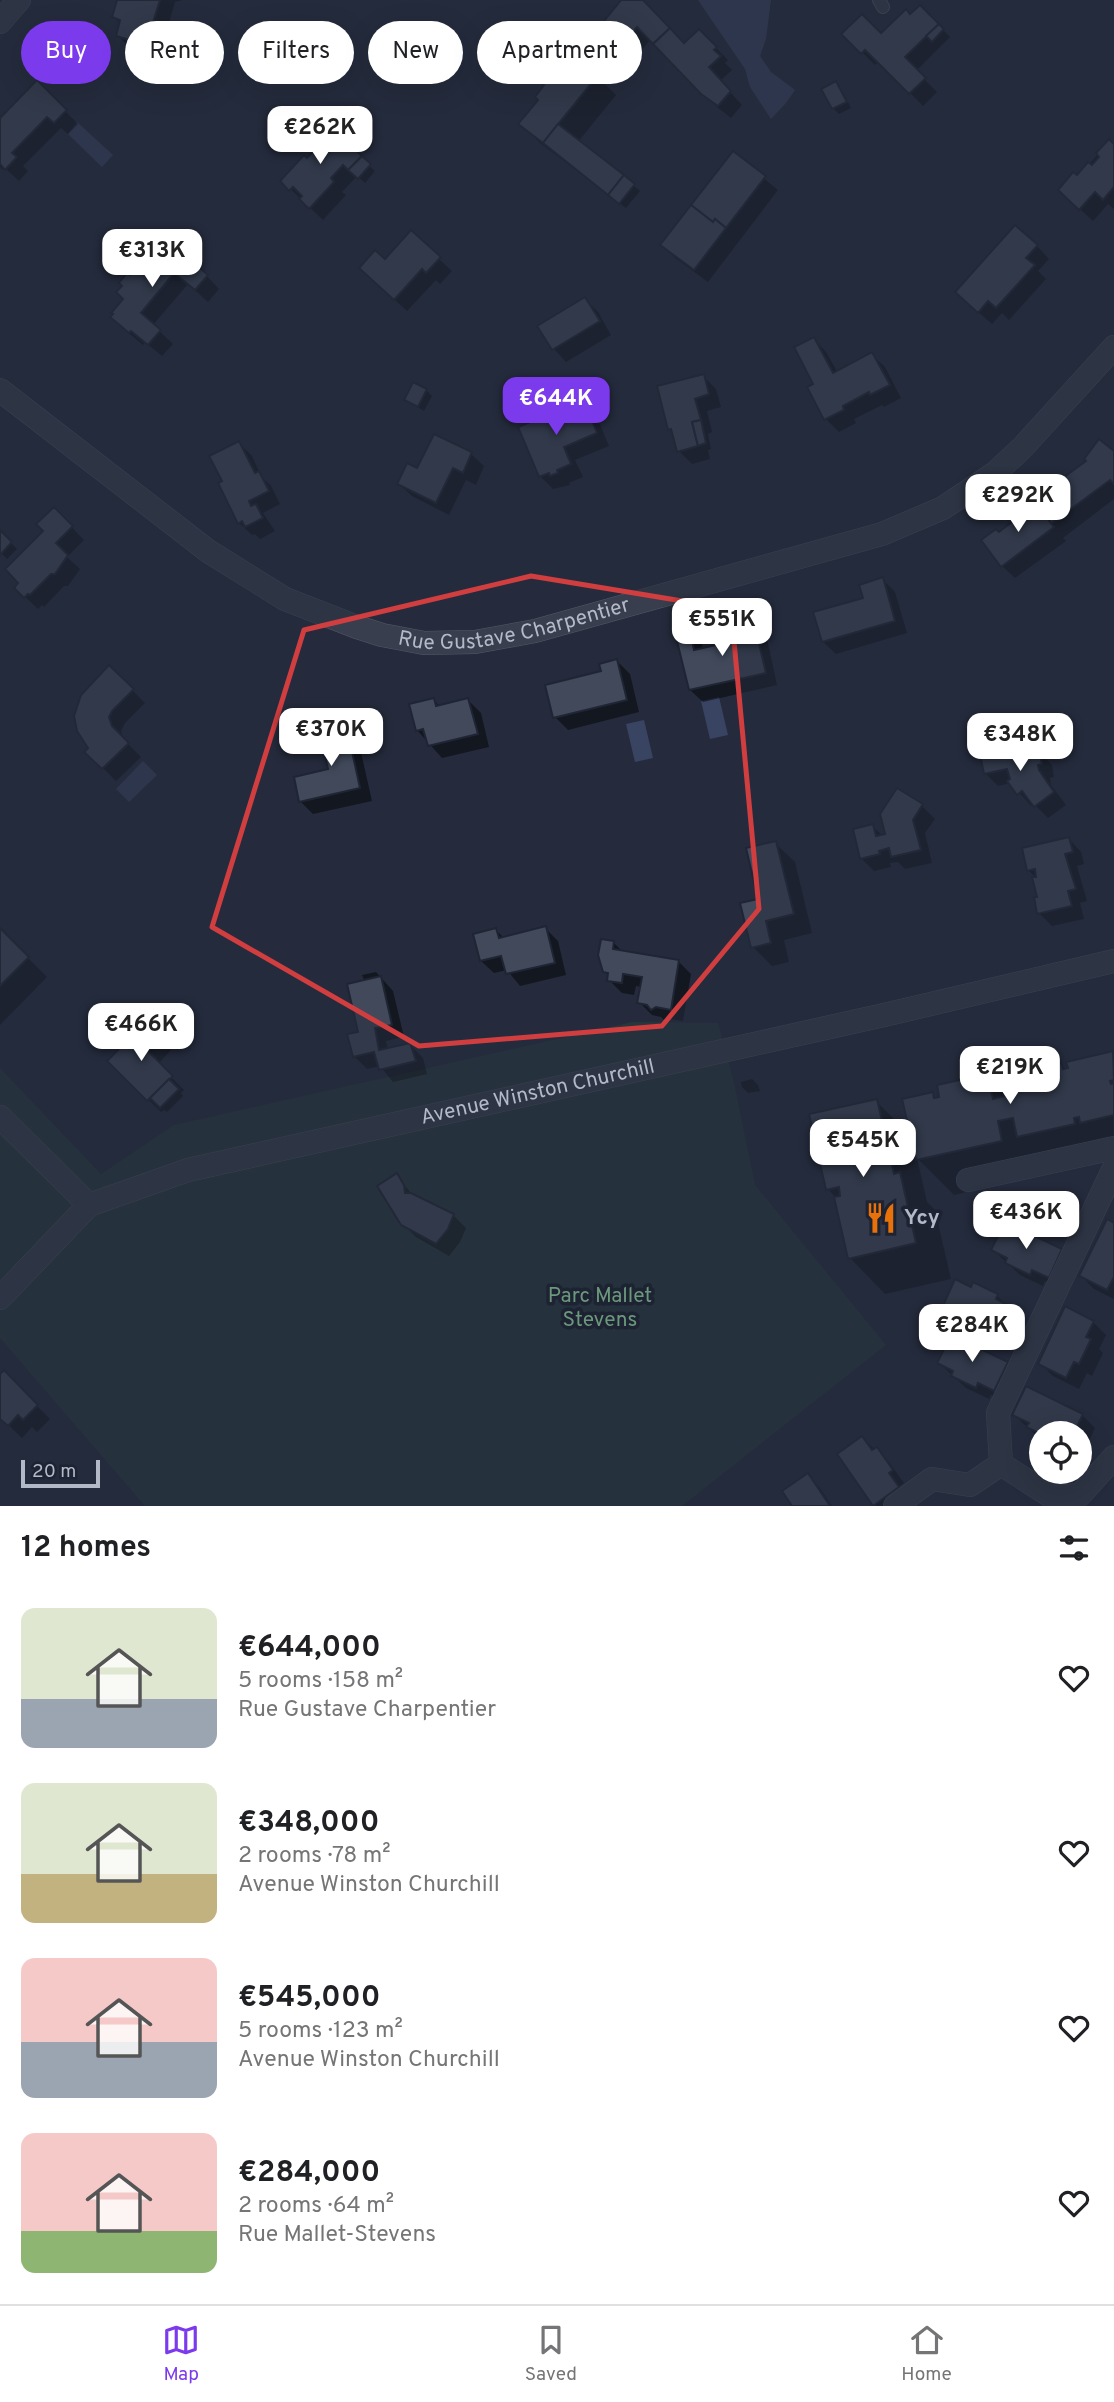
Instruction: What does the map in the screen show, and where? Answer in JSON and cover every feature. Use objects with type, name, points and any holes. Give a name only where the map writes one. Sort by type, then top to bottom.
[{"type":"street","points":[[0,22],[19,0]]},
{"type":"street","name":"Rue Gustave Charpentier","points":[[0,390],[208,551],[274,594],[382,635],[449,644],[497,640],[535,631],[904,526],[943,508],[995,473],[1023,447],[1114,346]]},
{"type":"street","name":"Avenue Winston Churchill","points":[[0,1298],[89,1205],[188,1170],[871,1018],[1114,961]]},
{"type":"street","points":[[0,1117],[89,1205]]},
{"type":"street","points":[[968,1180],[1114,1148]]},
{"type":"street","points":[[1001,1464],[998,1413],[1114,1168]]},
{"type":"street","points":[[1001,1464],[1052,1497],[1080,1495],[1114,1457]]},
{"type":"street","points":[[895,1506],[932,1479],[971,1485],[1001,1464]]},
{"type":"highlighted area","points":[[531,576],[731,609],[759,909],[662,1026],[419,1046],[212,927],[304,630]]},
{"type":"green space","name":"Parc Mallet Stevens","points":[[633,1022],[718,1023],[733,1078],[755,1185],[886,1345],[682,1506],[145,1506],[0,1338],[0,1068],[101,1174],[174,1125]]},
{"type":"water","points":[[698,0],[771,0],[766,39],[760,56],[771,72],[795,90],[771,119],[750,87],[745,69]]},
{"type":"water","points":[[77,122],[113,155],[102,167],[68,134]]},
{"type":"water","points":[[719,697],[728,735],[710,739],[701,701]]},
{"type":"water","points":[[644,720],[653,758],[635,762],[626,724]]},
{"type":"water","points":[[143,761],[157,775],[129,802],[116,789]]},
{"type":"building","points":[[117,0],[160,0],[153,21],[125,21],[125,39],[116,36],[120,20],[112,17]]},
{"type":"building","points":[[621,0],[643,0],[670,28],[653,44],[642,32],[642,21],[604,21]]},
{"type":"building","points":[[920,5],[939,24],[905,57],[926,78],[909,94],[865,50],[861,54],[841,34],[862,14],[881,33],[906,9],[910,14]]},
{"type":"building","points":[[939,24],[944,29],[932,42],[926,36]]},
{"type":"building","points":[[670,28],[684,43],[699,29],[717,47],[714,50],[721,56],[709,67],[731,91],[718,106],[701,94],[653,44]]},
{"type":"building","points":[[836,81],[847,102],[832,109],[821,89]]},
{"type":"building","points":[[33,84],[41,84],[67,110],[54,123],[47,117],[12,153],[17,157],[5,170],[0,164],[0,118]]},
{"type":"building","points":[[591,84],[543,143],[518,124],[538,100],[535,97],[544,85]]},
{"type":"building","points":[[327,124],[362,156],[348,170],[343,165],[331,178],[334,182],[309,209],[299,199],[302,196],[293,187],[289,191],[280,181],[304,155],[307,158],[320,144],[313,138]]},
{"type":"building","points":[[558,124],[624,175],[608,195],[543,143]]},
{"type":"building","points":[[1109,139],[1114,144],[1114,187],[1103,200],[1095,192],[1079,210],[1058,190],[1073,172],[1077,175],[1088,162],[1092,165],[1099,157],[1096,153]]},
{"type":"building","points":[[733,151],[766,176],[726,228],[715,219],[713,222],[691,205]]},
{"type":"building","points":[[362,156],[371,164],[358,179],[348,170]]},
{"type":"building","points":[[624,175],[635,184],[619,204],[608,195]]},
{"type":"building","points":[[691,205],[713,222],[715,219],[726,228],[694,270],[660,245]]},
{"type":"building","points":[[1015,225],[1038,245],[1026,258],[1035,265],[996,308],[988,301],[978,313],[955,292]]},
{"type":"building","points":[[411,230],[441,257],[426,273],[422,269],[394,300],[359,268],[375,250],[385,259]]},
{"type":"building","points":[[171,243],[208,275],[195,290],[174,273],[141,313],[161,330],[148,345],[110,317],[123,299],[116,292],[122,286],[119,283],[127,273],[130,275],[151,251],[159,257]]},
{"type":"building","points":[[585,297],[600,321],[552,350],[537,326]]},
{"type":"building","points":[[814,337],[833,373],[872,352],[890,385],[870,395],[869,392],[824,420],[807,387],[813,384],[794,347]]},
{"type":"building","points":[[704,374],[709,394],[695,399],[701,420],[692,422],[698,446],[677,452],[671,429],[668,430],[657,386]]},
{"type":"building","points":[[413,382],[427,389],[418,407],[404,400]]},
{"type":"building","points":[[584,400],[597,433],[564,447],[571,464],[557,470],[558,473],[539,477],[518,427]]},
{"type":"building","points":[[701,420],[706,443],[698,446],[692,422]]},
{"type":"building","points":[[434,434],[472,452],[463,473],[453,468],[436,503],[397,484],[407,463],[417,468]]},
{"type":"building","points":[[1099,439],[1114,451],[1114,484],[1110,480],[1051,524],[1033,500],[1086,461],[1084,459]]},
{"type":"building","points":[[239,441],[255,473],[259,471],[269,491],[249,501],[251,506],[256,504],[263,518],[245,527],[242,521],[238,524],[218,483],[222,481],[209,456]]},
{"type":"building","points":[[1033,500],[1054,527],[1001,567],[981,540],[996,529],[999,532],[1017,518],[1014,515]]},
{"type":"building","points":[[54,507],[73,526],[56,543],[68,555],[55,574],[51,574],[24,598],[14,588],[18,583],[5,569],[43,531],[36,524]]},
{"type":"building","points":[[0,530],[12,542],[0,555]]},
{"type":"building","points":[[883,577],[895,621],[822,642],[813,612],[863,598],[859,585]]},
{"type":"building","points":[[752,614],[766,673],[689,690],[675,633],[690,630],[694,650],[742,639],[737,617]]},
{"type":"building","points":[[617,659],[627,700],[553,718],[545,685],[601,671],[599,664]]},
{"type":"building","points":[[109,665],[134,689],[109,717],[112,726],[129,743],[102,769],[84,752],[88,748],[77,731],[74,716],[81,695]]},
{"type":"building","points":[[434,698],[436,706],[468,698],[478,734],[428,746],[423,729],[416,731],[409,704]]},
{"type":"building","points":[[346,724],[360,788],[299,802],[294,777],[328,769],[319,730]]},
{"type":"building","points":[[1009,748],[1011,756],[1039,750],[1042,764],[1038,765],[1039,770],[1054,792],[1034,807],[1022,791],[1017,795],[1007,781],[1010,779],[1007,769],[984,774],[980,754]]},
{"type":"building","points":[[897,788],[923,804],[913,820],[921,850],[891,857],[889,848],[879,851],[880,854],[860,859],[853,829],[873,824],[876,836],[885,834],[880,814]]},
{"type":"building","points":[[1069,837],[1073,852],[1065,854],[1076,889],[1068,891],[1072,906],[1037,914],[1034,897],[1037,897],[1032,877],[1036,877],[1035,869],[1027,871],[1022,848]]},
{"type":"building","points":[[776,841],[794,914],[766,921],[771,943],[751,948],[740,903],[758,899],[746,848]]},
{"type":"building","points":[[546,926],[555,963],[506,974],[501,956],[480,961],[473,934],[496,928],[499,938]]},
{"type":"building","points":[[0,928],[29,957],[0,986]]},
{"type":"building","points":[[601,939],[614,941],[613,949],[679,960],[671,1010],[656,1007],[651,1010],[647,1005],[637,1003],[642,977],[623,974],[622,983],[607,981],[608,973],[603,972],[598,955]]},
{"type":"building","points":[[381,976],[392,1025],[375,1028],[379,1050],[410,1043],[416,1061],[379,1070],[374,1052],[353,1057],[347,1034],[358,1032],[347,984]]},
{"type":"building","points":[[145,1022],[160,1036],[147,1050],[173,1076],[147,1101],[107,1061]]},
{"type":"building","points":[[1113,1051],[1114,1080],[1110,1081],[1111,1084],[1114,1083],[1114,1115],[1080,1123],[1079,1117],[1074,1118],[1075,1124],[1017,1137],[1013,1118],[998,1121],[1002,1141],[916,1160],[902,1099],[933,1092],[934,1098],[939,1097],[937,1085],[987,1074],[993,1099],[1008,1095],[1004,1076],[1061,1063],[1063,1069],[1068,1068],[1066,1062]]},
{"type":"building","points":[[169,1079],[179,1089],[160,1108],[150,1098]]},
{"type":"building","points":[[877,1099],[894,1174],[900,1172],[916,1243],[848,1259],[834,1197],[840,1196],[839,1187],[826,1190],[809,1114]]},
{"type":"building","points":[[397,1173],[405,1193],[411,1193],[454,1214],[448,1229],[436,1244],[401,1225],[377,1186]]},
{"type":"building","points":[[1107,1219],[1114,1223],[1114,1277],[1107,1290],[1079,1276]]},
{"type":"building","points":[[1005,1222],[1062,1249],[1049,1278],[1032,1270],[1030,1275],[1005,1263],[1007,1258],[991,1250]]},
{"type":"building","points":[[955,1279],[971,1287],[973,1282],[998,1294],[996,1299],[1012,1307],[999,1335],[942,1308]]},
{"type":"building","points":[[1065,1306],[1094,1321],[1086,1337],[1091,1339],[1079,1364],[1074,1362],[1066,1378],[1038,1364]]},
{"type":"building","points":[[951,1335],[1008,1362],[994,1391],[978,1383],[976,1388],[951,1376],[953,1371],[937,1363]]},
{"type":"building","points":[[4,1370],[38,1405],[23,1420],[18,1415],[8,1426],[0,1419],[0,1374]]},
{"type":"building","points":[[1026,1386],[1083,1414],[1080,1421],[1029,1423],[1012,1415]]},
{"type":"building","points":[[862,1436],[872,1450],[877,1447],[893,1470],[889,1473],[899,1487],[873,1506],[837,1454]]},
{"type":"building","points":[[808,1473],[830,1506],[792,1506],[782,1491]]},
{"type":"place","name":"Ycy","points":[[881,1218]]}]
